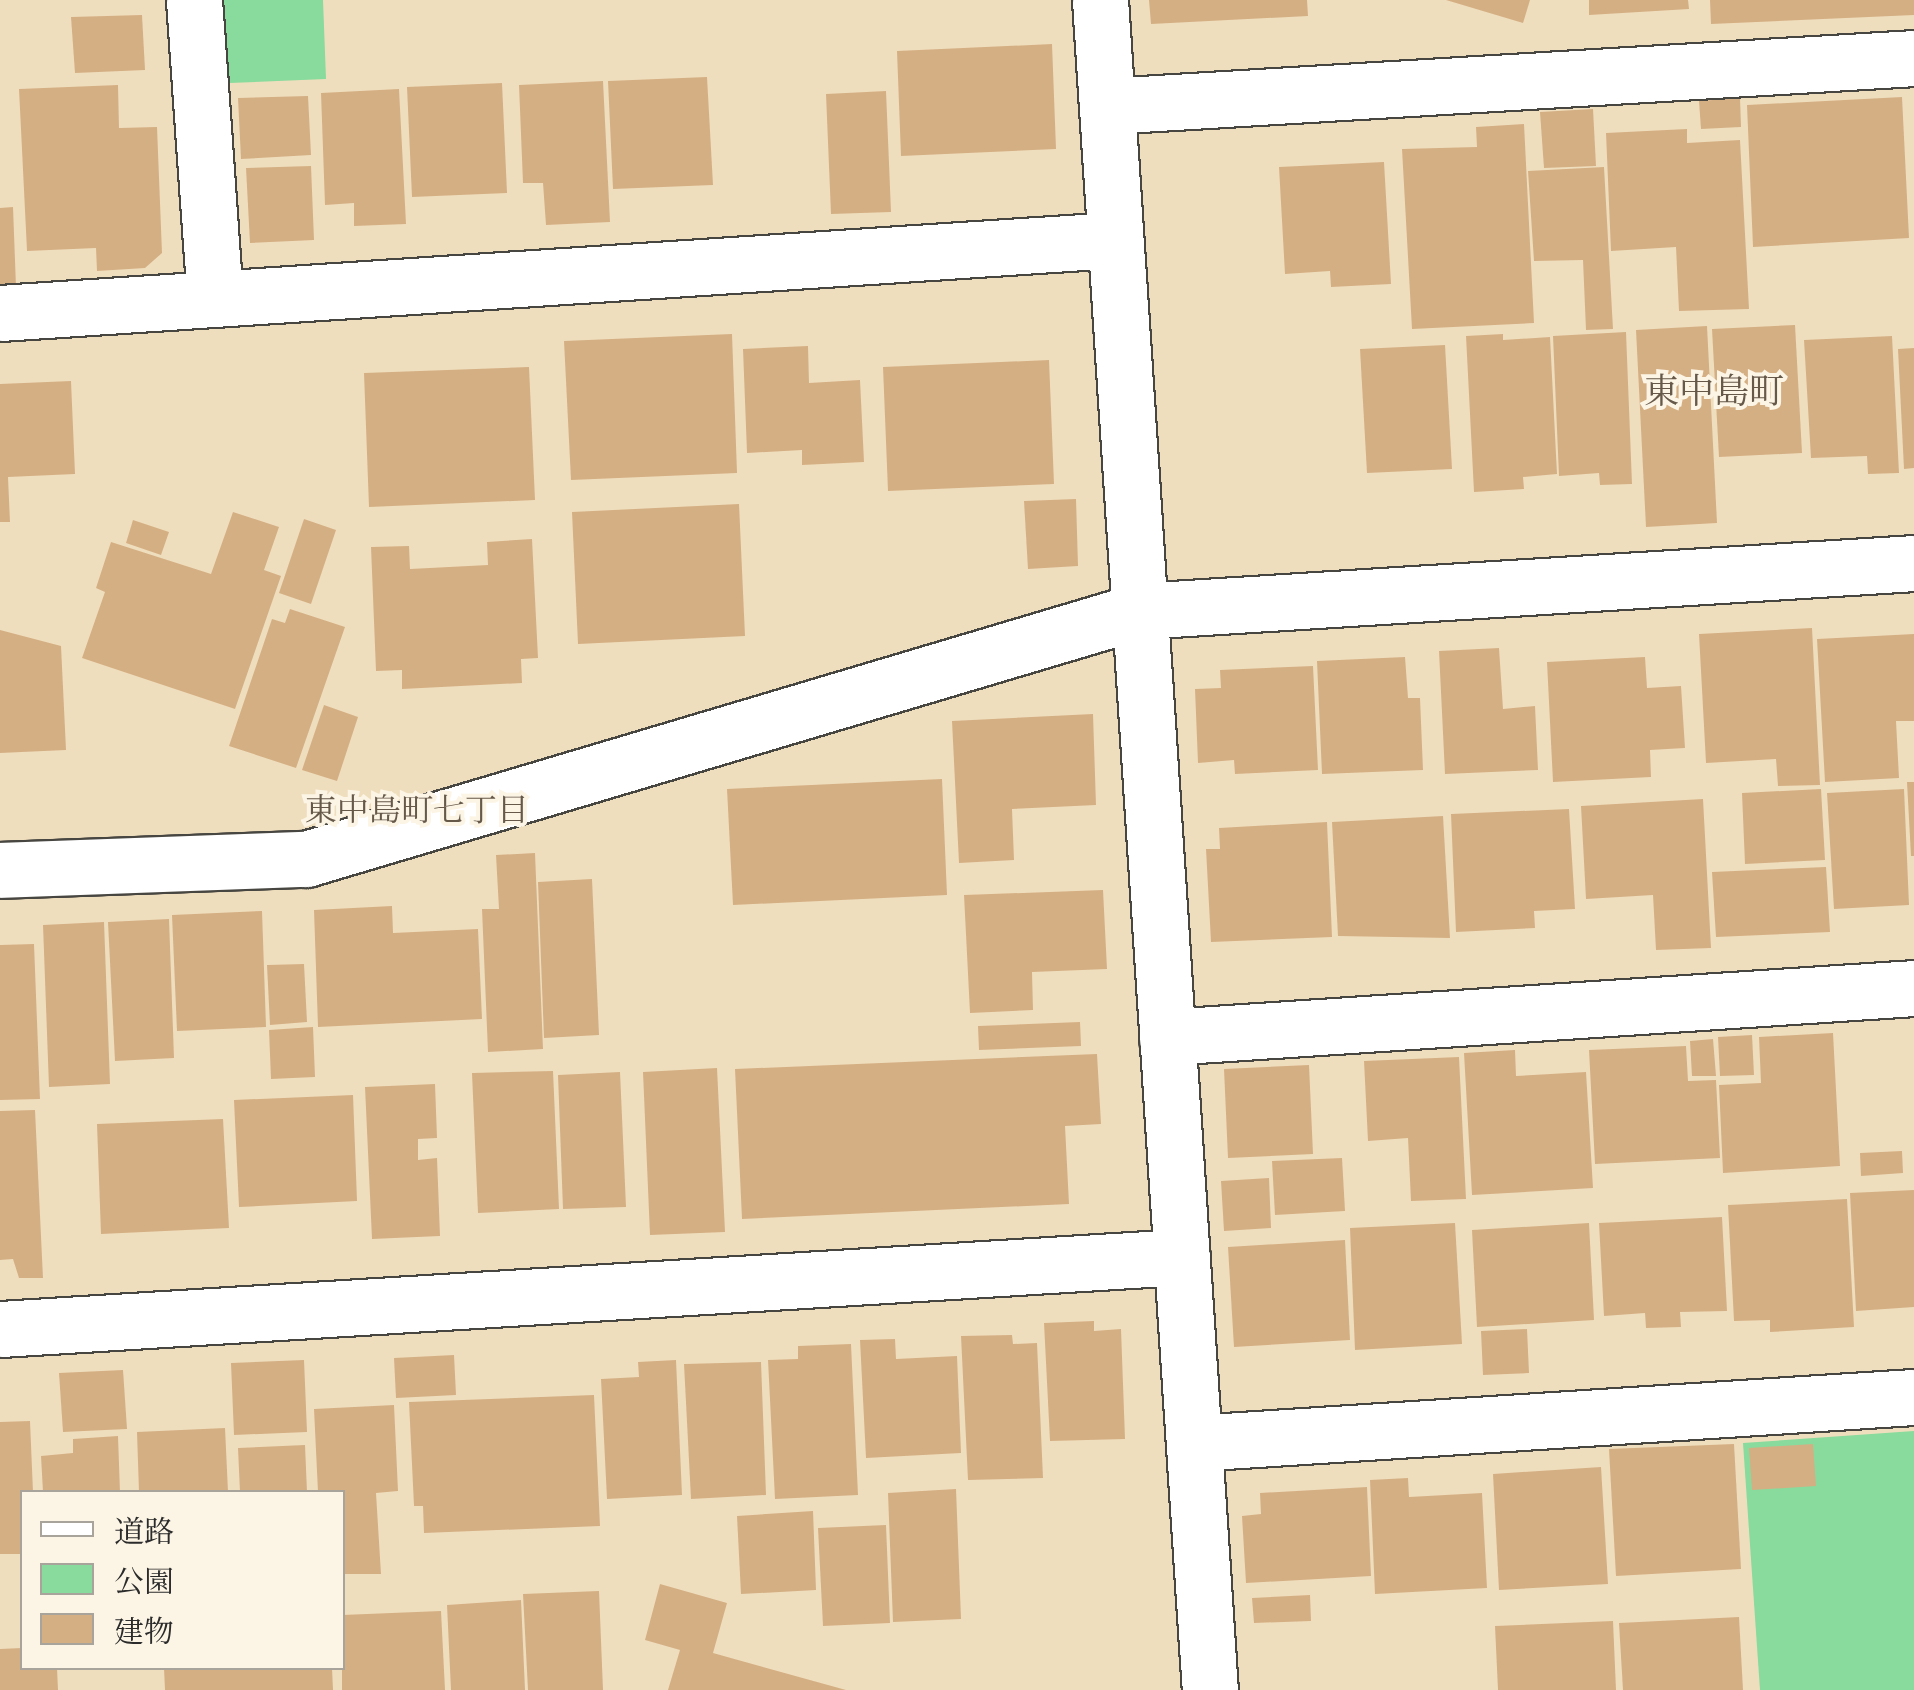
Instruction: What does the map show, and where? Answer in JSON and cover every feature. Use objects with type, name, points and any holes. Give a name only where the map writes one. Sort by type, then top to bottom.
[{"type":"street","points":[[194,0],[216,298]]},
{"type":"street","points":[[1100,0],[1210,1690]]},
{"type":"street","points":[[1107,106],[1914,58]]},
{"type":"street","points":[[0,313],[1115,240]]},
{"type":"street","points":[[0,870],[306,859],[1140,611],[1914,563]]},
{"type":"street","points":[[1167,1037],[1914,988]]},
{"type":"street","points":[[0,1329],[1182,1256]]},
{"type":"street","points":[[1194,1443],[1914,1397]]},
{"type":"green space","points":[[223,0],[323,0],[326,79],[229,83]]},
{"type":"green space","points":[[1914,1431],[1914,1690],[1760,1690],[1743,1443]]},
{"type":"building","points":[[1149,0],[1307,0],[1308,16],[1151,24]]},
{"type":"building","points":[[1446,0],[1530,0],[1523,23]]},
{"type":"building","points":[[1589,0],[1688,0],[1689,9],[1589,15]]},
{"type":"building","points":[[1710,0],[1914,0],[1914,15],[1711,24]]},
{"type":"building","points":[[142,15],[145,70],[75,73],[71,17]]},
{"type":"building","points":[[1052,44],[1056,149],[901,156],[897,51]]},
{"type":"building","points":[[707,77],[713,185],[613,189],[608,81]]},
{"type":"building","points":[[603,81],[610,222],[546,225],[543,183],[523,183],[519,85]]},
{"type":"building","points":[[502,83],[507,193],[412,197],[407,87]]},
{"type":"building","points":[[118,85],[119,128],[157,127],[162,253],[145,268],[97,271],[96,248],[27,251],[19,89]]},
{"type":"building","points":[[399,89],[406,224],[354,226],[354,203],[325,205],[321,93]]},
{"type":"building","points":[[886,91],[891,212],[831,214],[826,94]]},
{"type":"building","points":[[308,96],[311,155],[241,159],[238,98]]},
{"type":"building","points":[[1902,97],[1909,238],[1753,247],[1747,105]]},
{"type":"building","points":[[1740,98],[1741,127],[1701,129],[1699,101]]},
{"type":"building","points":[[1593,109],[1596,166],[1544,168],[1540,112]]},
{"type":"building","points":[[1524,124],[1534,323],[1412,329],[1402,149],[1477,147],[1476,127]]},
{"type":"building","points":[[1687,129],[1687,143],[1740,140],[1749,309],[1679,311],[1676,247],[1611,251],[1606,133]]},
{"type":"building","points":[[1384,162],[1391,284],[1331,287],[1330,271],[1285,274],[1279,167]]},
{"type":"building","points":[[311,166],[314,240],[250,243],[246,168]]},
{"type":"building","points":[[1604,167],[1613,329],[1586,330],[1583,260],[1534,261],[1528,171]]},
{"type":"building","points":[[13,207],[16,287],[0,288],[0,208]]},
{"type":"building","points":[[1795,325],[1802,453],[1719,457],[1712,329]]},
{"type":"building","points":[[1707,326],[1717,523],[1646,527],[1636,330]]},
{"type":"building","points":[[1626,332],[1632,484],[1600,485],[1599,473],[1559,476],[1553,336]]},
{"type":"building","points":[[732,334],[737,473],[571,480],[564,341]]},
{"type":"building","points":[[1503,334],[1503,340],[1550,337],[1557,474],[1523,477],[1524,489],[1474,492],[1466,336]]},
{"type":"building","points":[[1892,336],[1899,473],[1868,474],[1867,456],[1811,458],[1804,340]]},
{"type":"building","points":[[1445,345],[1452,469],[1367,473],[1360,349]]},
{"type":"building","points":[[808,346],[809,383],[860,380],[864,462],[802,465],[802,450],[747,453],[743,349]]},
{"type":"building","points":[[1914,348],[1914,468],[1904,469],[1898,349]]},
{"type":"building","points":[[1049,360],[1054,484],[888,491],[883,367]]},
{"type":"building","points":[[529,367],[535,500],[369,507],[364,373]]},
{"type":"building","points":[[71,381],[75,474],[8,477],[10,522],[0,522],[0,384]]},
{"type":"building","points":[[1076,499],[1078,566],[1028,569],[1024,501]]},
{"type":"building","points":[[739,504],[745,636],[578,644],[572,512]]},
{"type":"building","points":[[233,512],[279,527],[264,570],[281,576],[235,709],[82,658],[105,592],[96,588],[111,542],[211,574]]},
{"type":"building","points":[[304,519],[336,530],[311,604],[279,593]]},
{"type":"building","points":[[133,520],[169,532],[161,555],[126,543]]},
{"type":"building","points":[[532,539],[538,658],[521,659],[522,683],[402,689],[402,670],[376,671],[371,547],[409,546],[410,569],[488,565],[487,542]]},
{"type":"building","points":[[290,609],[345,627],[296,768],[229,746],[272,619],[285,623]]},
{"type":"building","points":[[1812,628],[1820,785],[1778,786],[1776,759],[1706,763],[1699,634]]},
{"type":"building","points":[[0,630],[61,646],[66,750],[0,753]]},
{"type":"building","points":[[1914,634],[1914,721],[1896,721],[1899,778],[1825,782],[1817,639]]},
{"type":"building","points":[[1499,648],[1503,709],[1535,706],[1538,770],[1445,774],[1439,651]]},
{"type":"building","points":[[1405,657],[1408,698],[1420,698],[1423,770],[1322,774],[1317,661]]},
{"type":"building","points":[[1645,657],[1647,688],[1681,686],[1685,748],[1650,750],[1651,777],[1553,782],[1547,662]]},
{"type":"building","points":[[1313,666],[1318,770],[1235,774],[1234,760],[1198,763],[1195,689],[1221,688],[1220,670]]},
{"type":"building","points":[[324,705],[358,717],[337,781],[302,770]]},
{"type":"building","points":[[1093,714],[1096,805],[1012,809],[1014,860],[959,863],[952,721]]},
{"type":"building","points":[[942,779],[947,895],[733,905],[727,789]]},
{"type":"building","points":[[1907,782],[1914,782],[1914,856],[1911,856]]},
{"type":"building","points":[[1821,789],[1825,860],[1745,864],[1742,793]]},
{"type":"building","points":[[1904,789],[1909,905],[1834,909],[1827,793]]},
{"type":"building","points":[[1703,799],[1711,948],[1656,950],[1653,895],[1586,899],[1581,806]]},
{"type":"building","points":[[1569,809],[1575,909],[1534,911],[1535,928],[1456,932],[1451,814]]},
{"type":"building","points":[[1443,816],[1450,938],[1338,936],[1332,822]]},
{"type":"building","points":[[1327,822],[1332,937],[1211,942],[1206,849],[1220,849],[1219,828]]},
{"type":"building","points":[[535,853],[543,1049],[488,1052],[482,909],[499,909],[496,855]]},
{"type":"building","points":[[1826,867],[1830,932],[1716,937],[1712,872]]},
{"type":"building","points":[[592,879],[599,1035],[544,1038],[538,882]]},
{"type":"building","points":[[1103,890],[1107,969],[1032,972],[1033,1010],[970,1013],[964,895]]},
{"type":"building","points":[[392,906],[393,933],[478,929],[482,1019],[318,1027],[314,910]]},
{"type":"building","points":[[262,911],[266,1027],[177,1031],[172,915]]},
{"type":"building","points":[[169,919],[174,1058],[115,1061],[108,922]]},
{"type":"building","points":[[104,922],[110,1084],[49,1087],[43,925]]},
{"type":"building","points":[[34,944],[40,1099],[0,1100],[0,945]]},
{"type":"building","points":[[304,964],[307,1022],[270,1025],[267,965]]},
{"type":"building","points":[[1080,1022],[1081,1046],[979,1050],[978,1026]]},
{"type":"building","points":[[313,1027],[315,1077],[271,1079],[269,1030]]},
{"type":"building","points":[[1833,1033],[1840,1166],[1723,1173],[1719,1085],[1761,1083],[1759,1037]]},
{"type":"building","points":[[1752,1035],[1754,1075],[1720,1076],[1718,1037]]},
{"type":"building","points":[[1713,1039],[1716,1076],[1692,1076],[1690,1041]]},
{"type":"building","points":[[1686,1046],[1688,1081],[1716,1080],[1720,1158],[1595,1164],[1589,1050]]},
{"type":"building","points":[[1515,1050],[1516,1076],[1586,1072],[1593,1188],[1472,1195],[1464,1053]]},
{"type":"building","points":[[1097,1054],[1101,1124],[1065,1126],[1069,1204],[742,1219],[735,1069]]},
{"type":"building","points":[[1459,1057],[1466,1199],[1411,1201],[1408,1138],[1368,1141],[1364,1061]]},
{"type":"building","points":[[1309,1065],[1313,1154],[1228,1158],[1224,1069]]},
{"type":"building","points":[[717,1068],[725,1232],[650,1235],[643,1072]]},
{"type":"building","points":[[553,1071],[559,1209],[478,1213],[472,1073]]},
{"type":"building","points":[[620,1072],[626,1207],[563,1209],[558,1075]]},
{"type":"building","points":[[435,1084],[437,1138],[418,1139],[418,1160],[437,1158],[440,1236],[372,1239],[365,1087]]},
{"type":"building","points":[[353,1095],[357,1201],[239,1207],[234,1100]]},
{"type":"building","points":[[35,1110],[43,1278],[19,1278],[13,1259],[0,1260],[0,1111]]},
{"type":"building","points":[[223,1119],[229,1228],[101,1234],[97,1124]]},
{"type":"building","points":[[1902,1151],[1903,1173],[1861,1176],[1860,1153]]},
{"type":"building","points":[[1342,1158],[1345,1211],[1275,1215],[1272,1161]]},
{"type":"building","points":[[1269,1178],[1271,1228],[1224,1231],[1221,1181]]},
{"type":"building","points":[[1914,1190],[1914,1307],[1856,1311],[1850,1193]]},
{"type":"building","points":[[1847,1199],[1854,1327],[1770,1332],[1770,1320],[1734,1321],[1728,1205]]},
{"type":"building","points":[[1722,1217],[1727,1311],[1680,1312],[1681,1327],[1646,1328],[1645,1313],[1604,1316],[1599,1223]]},
{"type":"building","points":[[1455,1223],[1462,1344],[1355,1350],[1350,1228]]},
{"type":"building","points":[[1589,1223],[1594,1320],[1477,1327],[1472,1230]]},
{"type":"building","points":[[1345,1240],[1350,1340],[1234,1347],[1228,1247]]},
{"type":"building","points":[[1094,1321],[1094,1331],[1121,1329],[1125,1439],[1050,1441],[1044,1323]]},
{"type":"building","points":[[1527,1329],[1529,1373],[1483,1375],[1481,1331]]},
{"type":"building","points":[[1012,1335],[1013,1344],[1037,1343],[1043,1478],[968,1480],[961,1336]]},
{"type":"building","points":[[895,1339],[896,1359],[957,1356],[961,1453],[866,1458],[860,1340]]},
{"type":"building","points":[[851,1344],[858,1495],[775,1499],[768,1360],[798,1359],[798,1346]]},
{"type":"building","points":[[454,1355],[456,1395],[396,1398],[394,1358]]},
{"type":"building","points":[[304,1360],[307,1432],[234,1435],[231,1363]]},
{"type":"building","points":[[676,1360],[682,1495],[607,1499],[601,1379],[639,1377],[638,1362]]},
{"type":"building","points":[[761,1362],[766,1495],[691,1499],[684,1364]]},
{"type":"building","points":[[123,1370],[127,1429],[63,1432],[59,1373]]},
{"type":"building","points":[[594,1395],[600,1526],[424,1533],[423,1506],[414,1506],[409,1402]]},
{"type":"building","points":[[394,1405],[398,1491],[376,1493],[381,1574],[345,1574],[345,1490],[318,1490],[314,1409]]},
{"type":"building","points":[[30,1421],[33,1490],[20,1490],[20,1554],[0,1554],[0,1422]]},
{"type":"building","points":[[225,1428],[228,1490],[139,1490],[137,1432]]},
{"type":"building","points":[[118,1436],[120,1490],[43,1490],[41,1456],[73,1453],[73,1439]]},
{"type":"building","points":[[1734,1444],[1741,1569],[1616,1576],[1609,1449]]},
{"type":"building","points":[[1813,1444],[1816,1486],[1752,1490],[1749,1448]]},
{"type":"building","points":[[305,1445],[307,1490],[240,1490],[238,1448]]},
{"type":"building","points":[[1601,1467],[1608,1584],[1499,1590],[1493,1474]]},
{"type":"building","points":[[1408,1478],[1409,1497],[1482,1493],[1487,1588],[1375,1594],[1370,1480]]},
{"type":"building","points":[[1367,1487],[1371,1576],[1246,1583],[1242,1516],[1261,1514],[1260,1493]]},
{"type":"building","points":[[956,1489],[961,1619],[893,1622],[888,1493]]},
{"type":"building","points":[[813,1511],[816,1590],[741,1594],[737,1516]]},
{"type":"building","points":[[886,1525],[890,1623],[823,1626],[818,1528]]},
{"type":"building","points":[[660,1584],[727,1603],[713,1653],[846,1690],[668,1690],[680,1650],[645,1640]]},
{"type":"building","points":[[599,1591],[603,1690],[528,1690],[523,1594]]},
{"type":"building","points":[[1310,1595],[1311,1621],[1254,1623],[1252,1598]]},
{"type":"building","points":[[521,1600],[525,1690],[451,1690],[447,1605]]},
{"type":"building","points":[[441,1611],[445,1690],[342,1690],[345,1615]]},
{"type":"building","points":[[1739,1617],[1743,1690],[1623,1690],[1619,1623]]},
{"type":"building","points":[[1613,1621],[1616,1690],[1498,1690],[1495,1626]]},
{"type":"building","points":[[20,1648],[20,1670],[57,1670],[58,1690],[0,1690],[0,1649]]},
{"type":"building","points":[[164,1670],[332,1670],[333,1690],[165,1690]]},
{"type":"district","name":"東中島町","points":[[1714,391]]},
{"type":"district","name":"東中島町七丁目","points":[[417,810]]}]
